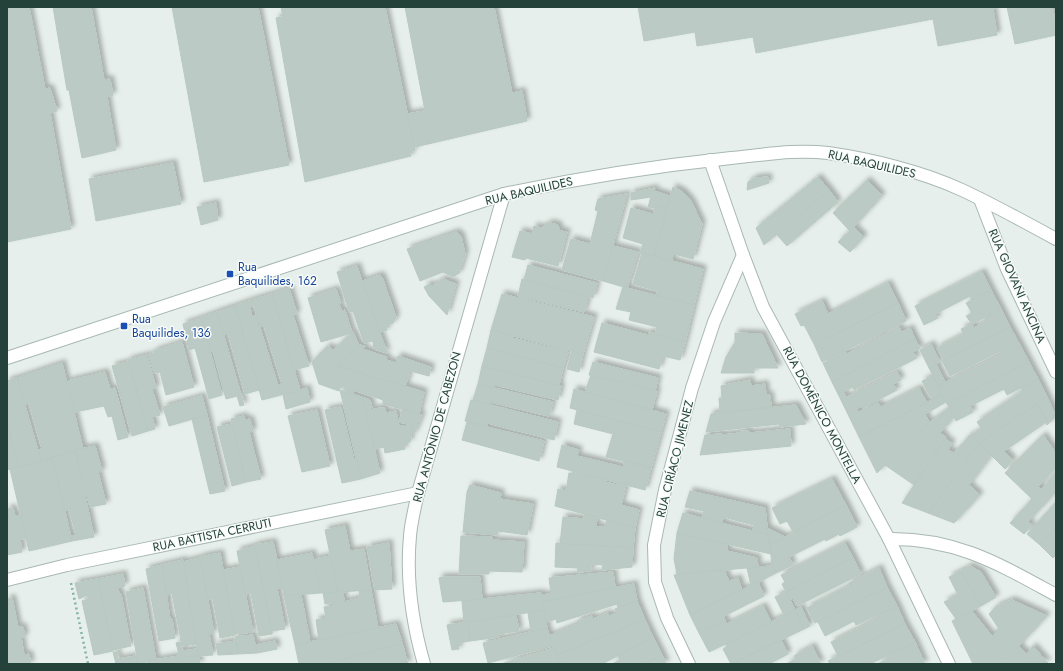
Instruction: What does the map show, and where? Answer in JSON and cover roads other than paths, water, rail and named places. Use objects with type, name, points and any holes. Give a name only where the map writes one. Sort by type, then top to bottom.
[{"type":"street","name":"RUA BAQUILIDES","points":[[7,358],[504,194],[594,176],[710,160],[786,152],[827,153],[884,165],[925,176],[961,189],[1056,239]]},
{"type":"street","name":"RUA DOMÊNICO MONTELLA","points":[[710,160],[743,256],[764,307],[889,539],[950,664]]},
{"type":"street","name":"RUA ANTÔNIO DE CABEZON","points":[[424,664],[413,618],[409,580],[410,535],[418,493],[504,194]]},
{"type":"street","name":"RUA GIOVANI ANCINA","points":[[980,198],[1007,269],[1056,372]]},
{"type":"street","name":"RUA CIRÍACO JIMENEZ","points":[[689,664],[667,618],[655,582],[654,546],[665,490],[692,388],[714,322],[743,256]]},
{"type":"street","name":"RUA BATTISTA CERRUTI","points":[[7,580],[67,565],[418,493]]},
{"type":"street","points":[[889,539],[912,538],[934,541],[957,548],[1005,568],[1056,595]]},
{"type":"place","name":"Rua Baquilides, 162","points":[[230,274]]},
{"type":"place","name":"Rua Baquilides, 136","points":[[124,326]]}]
